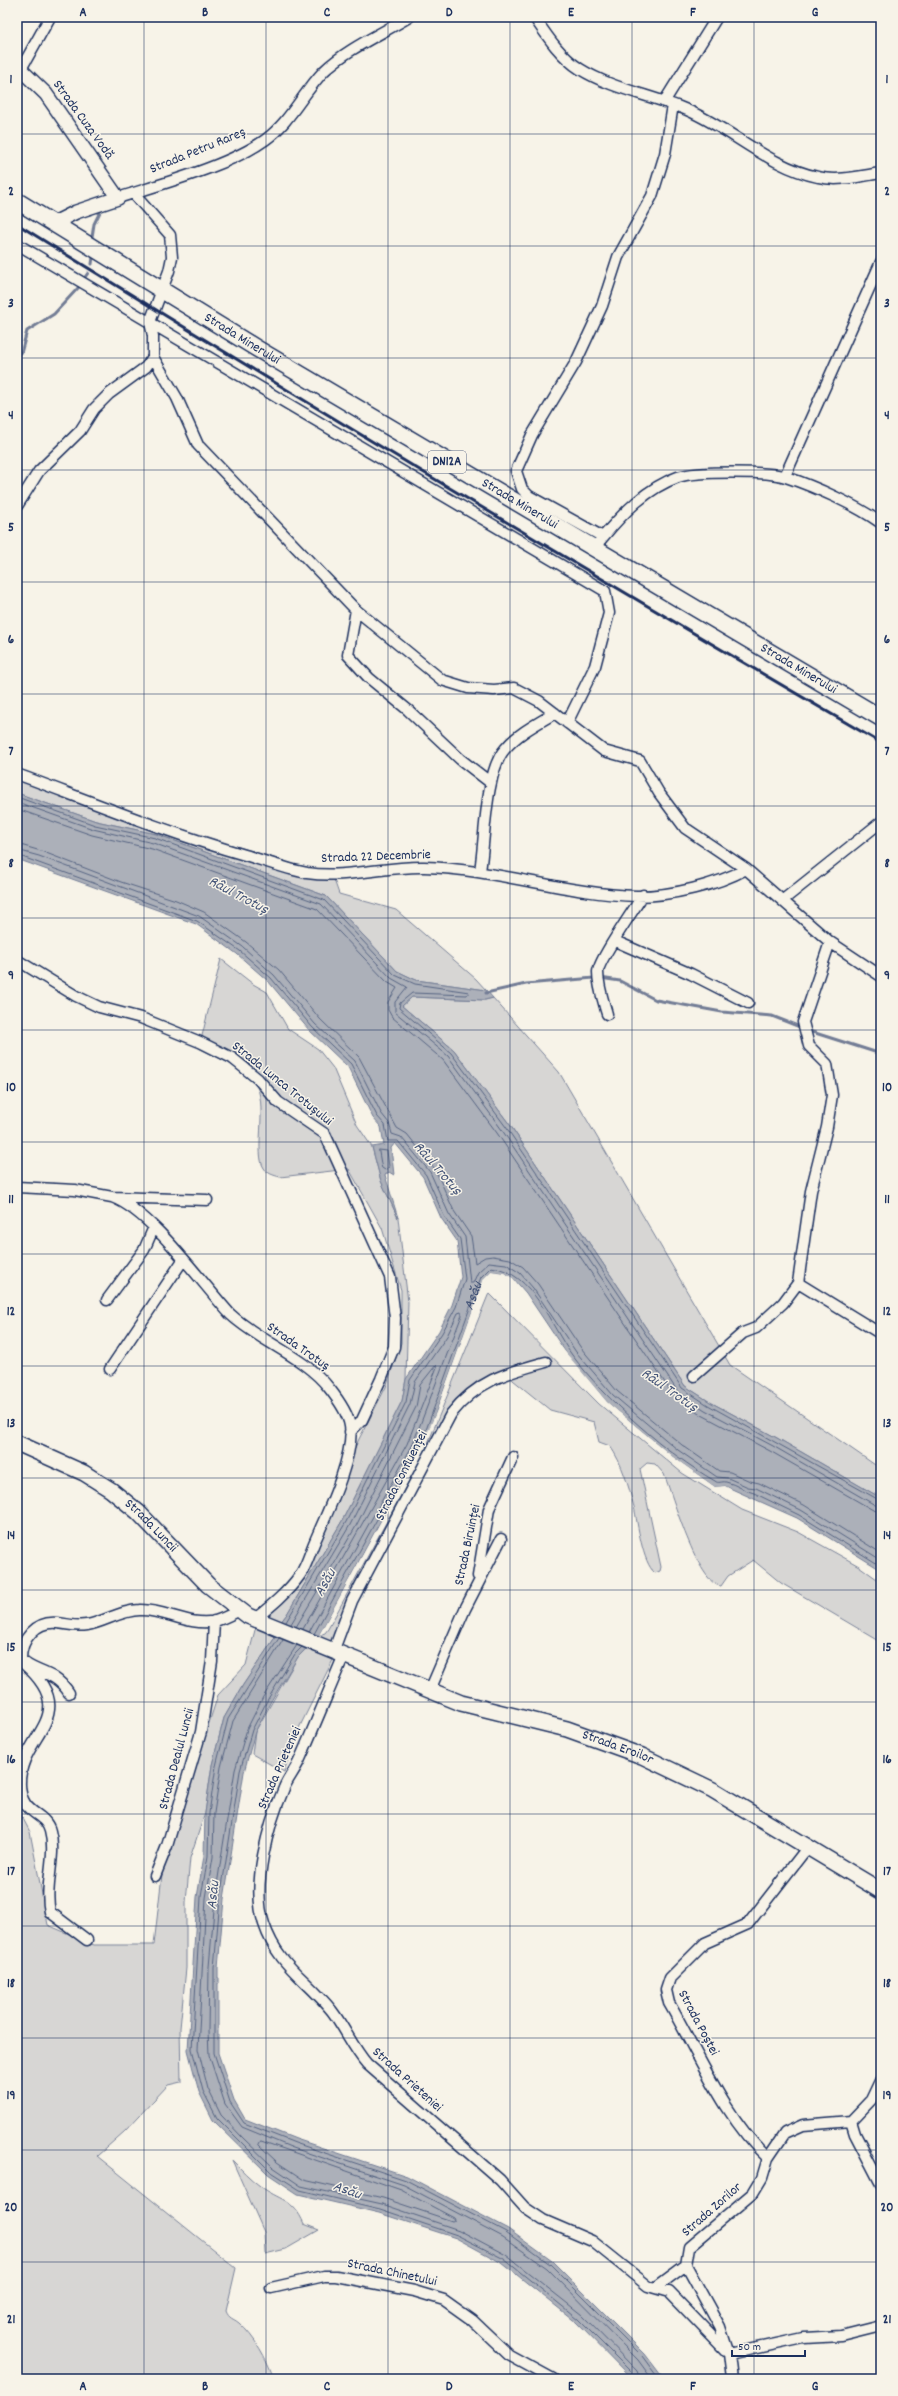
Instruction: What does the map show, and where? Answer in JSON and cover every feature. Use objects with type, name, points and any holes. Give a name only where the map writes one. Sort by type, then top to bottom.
[{"type":"main road","name":"Strada Minerului","points":[[17,201],[162,290],[598,543],[881,718]]},
{"type":"main road","name":"Strada Luncii","points":[[17,1443],[75,1468],[111,1490],[138,1512],[208,1585],[240,1610],[255,1619],[338,1654]]},
{"type":"main road","name":"Strada Eroilor","points":[[338,1654],[474,1707],[527,1718],[628,1750],[713,1790],[807,1848],[881,1891]]},
{"type":"street","points":[[19,68],[50,17]]},
{"type":"street","name":"Strada Petru Rareș","points":[[54,223],[76,212],[205,168],[242,153],[265,140],[290,115],[319,77],[331,65],[409,17]]},
{"type":"street","points":[[534,17],[560,52],[578,68],[603,81],[669,103],[714,124],[774,160],[805,174],[818,177],[842,179],[881,173]]},
{"type":"street","points":[[717,17],[669,103],[662,167],[652,196],[618,256],[602,306],[579,357],[532,435],[516,471],[522,489],[529,496],[598,543],[621,516],[642,498],[663,484],[679,477],[721,473],[785,476],[863,510],[881,523]]},
{"type":"street","name":"Strada Cuza Vodă","points":[[19,68],[46,94],[118,198]]},
{"type":"street","points":[[133,193],[170,236],[172,257],[150,322],[153,336],[153,357],[177,398],[198,444],[356,610],[442,680],[468,688],[494,690],[514,688],[539,701],[604,751],[640,762],[659,793],[685,828],[746,869],[830,942],[881,976]]},
{"type":"street","points":[[17,244],[604,591],[609,613],[595,666],[567,723]]},
{"type":"street","points":[[785,476],[881,262]]},
{"type":"street","points":[[17,506],[39,471],[80,431],[94,409],[109,394],[146,367],[153,357]]},
{"type":"street","points":[[356,610],[348,655],[369,678],[408,710],[460,758],[491,783]]},
{"type":"street","points":[[480,871],[491,783],[497,761],[504,749],[554,713]]},
{"type":"street","name":"Strada 22 Decembrie","points":[[17,774],[215,846],[306,873],[338,874],[422,867],[480,871],[585,890],[643,895],[684,890],[725,880],[746,869]]},
{"type":"street","points":[[783,900],[881,822]]},
{"type":"street","points":[[607,1014],[599,986],[598,970],[607,951],[615,941],[643,895]]},
{"type":"street","points":[[615,941],[691,974],[748,1003]]},
{"type":"street","points":[[694,1376],[743,1334],[756,1328],[784,1303],[798,1282],[811,1191],[827,1127],[832,1095],[827,1064],[808,1046],[803,1022],[830,942]]},
{"type":"street","name":"Strada Lunca Trotușului","points":[[17,960],[76,996],[99,1007],[142,1018],[200,1042],[232,1058],[258,1079],[278,1102],[325,1134],[390,1277],[396,1318],[394,1347],[362,1420],[350,1432]]},
{"type":"street","name":"Strada Trotuș","points":[[17,1187],[75,1190],[112,1197],[207,1200]]},
{"type":"street","name":"Strada Trotuș","points":[[112,1197],[128,1204],[154,1228],[230,1314],[245,1328],[308,1369],[324,1382],[346,1414],[350,1432],[346,1458],[335,1491],[301,1574],[284,1595],[255,1619]]},
{"type":"street","points":[[107,1300],[144,1250],[154,1228]]},
{"type":"street","points":[[110,1369],[183,1260]]},
{"type":"street","points":[[798,1282],[881,1334]]},
{"type":"street","name":"Strada Confluenței","points":[[338,1654],[352,1601],[451,1414],[461,1402],[479,1386],[506,1373],[546,1362]]},
{"type":"street","name":"Strada Biruinței","points":[[472,1595],[480,1568],[489,1509],[513,1457]]},
{"type":"street","name":"Strada Biruinței","points":[[430,1690],[472,1595],[501,1539]]},
{"type":"street","points":[[87,1940],[50,1912],[48,1896],[51,1832],[44,1821],[29,1810],[21,1796],[20,1777],[22,1766],[26,1756],[44,1728],[48,1708],[45,1686],[40,1678],[24,1664],[21,1654],[26,1639],[35,1629],[49,1623],[87,1625],[139,1610],[193,1620],[214,1621],[240,1610]]},
{"type":"street","name":"Strada Dealul Luncii","points":[[156,1876],[167,1846],[201,1732],[212,1661],[214,1621]]},
{"type":"street","name":"Strada Prieteniei","points":[[338,1654],[299,1761],[285,1786],[271,1826],[262,1873],[260,1901],[269,1936],[290,1970],[323,2000],[358,2053],[380,2076],[500,2180],[534,2214],[556,2227],[592,2241],[640,2281],[655,2288],[669,2292],[729,2354]]},
{"type":"street","points":[[24,1664],[56,1678],[69,1693]]},
{"type":"street","name":"Strada Poștei","points":[[768,2158],[744,2131],[727,2106],[668,2003],[666,1990],[670,1978],[705,1943],[748,1924],[807,1848]]},
{"type":"street","points":[[881,2079],[871,2100],[851,2121],[855,2134],[881,2184]]},
{"type":"street","name":"Strada Zorilor","points":[[686,2265],[687,2252],[692,2243],[726,2218],[753,2193],[762,2178],[768,2158],[784,2133],[795,2126],[851,2121]]},
{"type":"street","points":[[655,2288],[686,2265],[715,2317],[729,2354],[732,2379]]},
{"type":"street","name":"Strada Chinetului","points":[[270,2288],[324,2276],[336,2276],[432,2295],[454,2306],[508,2355],[553,2379]]},
{"type":"street","points":[[729,2354],[804,2338],[841,2336],[881,2326]]},
{"type":"shaded area","points":[[17,769],[158,821],[333,877],[339,894],[396,910],[476,979],[486,990],[416,980],[397,971],[326,896],[156,834],[96,821],[17,793]]},
{"type":"shaded area","points":[[221,959],[253,984],[267,992],[288,1029],[318,1049],[333,1068],[357,1125],[372,1147],[381,1181],[398,1218],[408,1302],[406,1379],[402,1401],[342,1521],[287,1614],[280,1623],[274,1639],[243,1685],[224,1718],[212,1765],[205,1813],[190,1858],[186,1902],[186,1968],[180,2028],[181,2082],[168,2085],[125,2131],[97,2156],[236,2268],[226,2311],[227,2314],[239,2323],[250,2335],[264,2356],[274,2379],[17,2379],[17,1807],[30,1832],[48,1925],[94,1945],[154,1945],[163,1866],[218,1695],[246,1665],[255,1630],[268,1616],[272,1602],[297,1571],[359,1439],[386,1387],[401,1343],[401,1290],[382,1228],[349,1169],[280,1177],[267,1172],[261,1161],[261,1107],[257,1087],[247,1075],[199,1048]]},
{"type":"shaded area","points":[[412,997],[485,1000],[493,998],[559,1072],[730,1365],[881,1469],[881,1498],[777,1438],[710,1402],[685,1386],[510,1125],[454,1050],[402,1006]]},
{"type":"shaded area","points":[[489,1293],[599,1404],[682,1473],[742,1510],[798,1532],[859,1566],[881,1582],[881,1642],[781,1583],[753,1560],[728,1576],[721,1586],[712,1582],[695,1555],[687,1537],[664,1474],[655,1464],[647,1463],[640,1469],[661,1567],[660,1571],[655,1573],[651,1568],[644,1552],[632,1499],[622,1467],[610,1446],[599,1442],[594,1422],[550,1410],[508,1376],[481,1391],[455,1415],[357,1601],[338,1650],[297,1732],[284,1772],[252,1754],[255,1732],[298,1657],[319,1635],[325,1633],[328,1629],[424,1453]]},
{"type":"shaded area","points":[[232,2160],[256,2183],[291,2205],[300,2216],[304,2224],[319,2230],[286,2249],[265,2254],[264,2232]]},
{"type":"water","points":[[17,793],[96,821],[156,834],[326,896],[397,971],[416,980],[486,990],[493,998],[485,1000],[412,997],[402,1006],[454,1050],[510,1125],[685,1386],[710,1402],[777,1438],[881,1498],[881,1570],[797,1518],[725,1486],[715,1487],[673,1457],[607,1402],[569,1357],[526,1293],[513,1278],[504,1273],[491,1271],[484,1278],[429,1431],[319,1635],[298,1657],[271,1701],[255,1732],[244,1772],[224,1899],[218,1968],[218,2053],[234,2100],[245,2119],[296,2139],[407,2176],[508,2229],[552,2261],[645,2354],[664,2379],[632,2379],[576,2322],[502,2263],[456,2238],[379,2213],[298,2194],[268,2174],[213,2120],[199,2092],[188,2050],[197,1897],[204,1856],[205,1813],[212,1765],[224,1718],[243,1685],[274,1639],[280,1623],[287,1614],[342,1521],[402,1401],[406,1379],[439,1331],[452,1305],[461,1277],[457,1241],[441,1218],[423,1177],[395,1143],[391,1148],[394,1175],[389,1172],[385,1175],[398,1218],[381,1181],[372,1147],[384,1145],[381,1127],[373,1118],[348,1067],[309,1030],[268,981],[237,954],[196,924],[17,859]]},
{"type":"pier","points":[[491,1271],[504,1273],[513,1278],[529,1300],[512,1280],[503,1275],[492,1273],[486,1279],[431,1432],[322,1634],[319,1635],[420,1450],[437,1410],[484,1278]]},
{"type":"pier","points":[[557,1342],[607,1402],[673,1457],[715,1487],[725,1486],[747,1498],[725,1488],[714,1488],[671,1459],[605,1403],[567,1358]]},
{"type":"waterway","points":[[92,237],[94,224],[102,208]]},
{"type":"waterway","points":[[92,264],[93,257]]},
{"type":"waterway","points":[[83,280],[88,273]]},
{"type":"waterway","points":[[17,352],[21,353],[27,331],[54,314],[78,288]]},
{"type":"waterway","points":[[486,993],[526,984],[594,978]]},
{"type":"waterway","points":[[600,978],[620,981],[656,1000],[722,1012],[772,1016],[800,1027]]},
{"type":"waterway","points":[[809,1031],[881,1054]]},
{"type":"railway","points":[[17,224],[231,356],[447,486],[664,616],[881,743]]},
{"type":"water label","name":"Râul Trotuș","points":[[238,896]]},
{"type":"water label","name":"Râul Trotuș","points":[[437,1169]]},
{"type":"water label","name":"Asău","points":[[474,1296]]},
{"type":"water label","name":"Râul Trotuș","points":[[669,1391]]},
{"type":"water label","name":"Asău","points":[[326,1583]]},
{"type":"water label","name":"Asău","points":[[214,1895]]},
{"type":"water label","name":"Asău","points":[[347,2191]]}]
